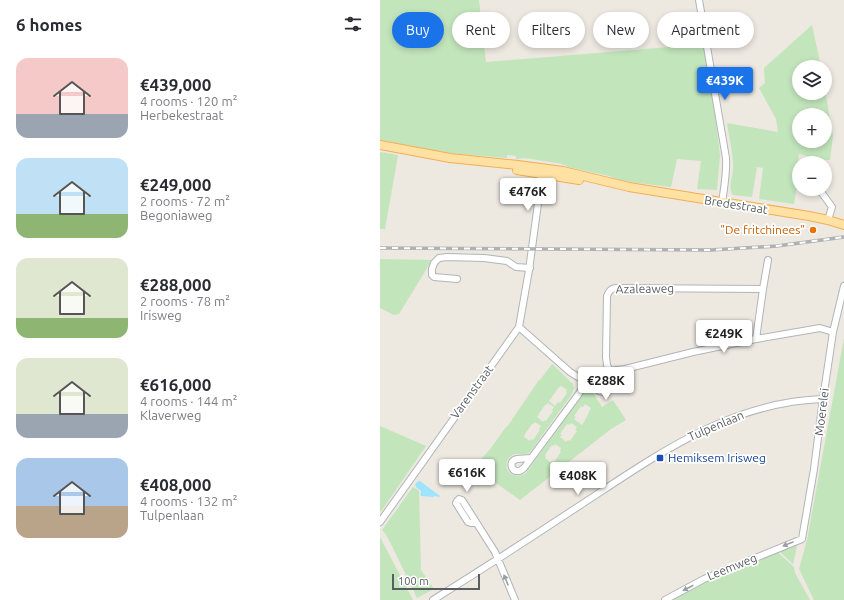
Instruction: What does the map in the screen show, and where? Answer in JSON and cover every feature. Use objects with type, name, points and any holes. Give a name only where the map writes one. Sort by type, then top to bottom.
[{"type":"main road","name":"Bredestraat","points":[[380,145],[471,163],[620,187],[629,187]]},
{"type":"main road","name":"Bredestraat","points":[[450,158],[563,171],[629,187],[809,216],[844,224]]},
{"type":"street","points":[[699,0],[726,158],[726,174],[722,203]]},
{"type":"street","name":"Varenstraat","points":[[380,522],[519,327],[530,268],[542,174]]},
{"type":"street","points":[[824,196],[832,207],[828,220]]},
{"type":"street","points":[[457,279],[434,276],[432,274],[432,269],[434,263],[440,258],[447,257],[484,258],[506,261],[516,267],[530,268]]},
{"type":"street","points":[[756,338],[762,289],[768,260]]},
{"type":"street","name":"Moerelei","points":[[802,539],[814,469],[833,332],[844,286]]},
{"type":"street","name":"Azaleaweg","points":[[610,371],[607,365],[606,350],[607,296],[613,288],[762,289]]},
{"type":"street","points":[[519,327],[575,376],[578,379],[581,389]]},
{"type":"street","points":[[531,458],[585,384],[601,373],[625,369],[756,338],[820,328],[833,332]]},
{"type":"street","points":[[592,378],[599,391],[607,391],[619,382],[619,377],[616,370]]},
{"type":"street","points":[[575,376],[583,379],[592,378]]},
{"type":"street","name":"Tulpenlaan","points":[[433,600],[498,560],[660,453],[698,432],[726,420],[761,409],[808,399],[823,399]]},
{"type":"street","points":[[476,523],[495,552],[515,600]]},
{"type":"street","name":"Leemweg","points":[[665,600],[704,579],[802,539]]},
{"type":"green space","points":[[380,0],[479,0],[480,12],[452,12],[452,48],[484,48],[486,62],[657,48],[707,48],[720,155],[717,190],[697,189],[701,161],[677,159],[671,187],[621,181],[609,176],[568,167],[562,164],[525,158],[516,159],[516,156],[507,155],[507,158],[448,153],[380,140]]},
{"type":"green space","points":[[812,25],[820,60],[792,60],[792,100],[827,100],[828,108],[792,108],[792,148],[832,148],[830,156],[806,156],[799,154],[799,156],[792,156],[792,196],[795,196],[794,204],[759,199],[763,168],[757,167],[752,197],[733,195],[731,189],[733,164],[727,123],[778,132],[776,119],[759,88],[765,83],[764,68]]},
{"type":"green space","points":[[380,152],[398,155],[385,229],[380,229]]},
{"type":"green space","points":[[380,259],[432,260],[399,314],[394,315],[380,308]]},
{"type":"green space","points":[[844,338],[844,600],[814,600],[799,569],[807,540]]},
{"type":"green space","points":[[552,364],[573,384],[574,388],[572,394],[530,452],[525,454],[514,454],[507,461],[507,469],[512,475],[516,476],[526,473],[585,392],[592,391],[602,407],[613,400],[626,420],[611,429],[520,500],[475,468],[507,427]],"holes":[[[561,386],[567,390],[567,393],[560,403],[558,402],[555,406],[549,401]],[[548,403],[554,407],[546,421],[545,420],[543,422],[537,417]],[[585,404],[591,408],[582,425],[574,419],[576,417],[574,416],[581,406],[583,407]],[[535,422],[541,426],[533,440],[531,439],[530,441],[524,437]],[[571,423],[577,427],[575,430],[577,431],[570,441],[568,440],[566,442],[560,437],[562,435],[560,434],[567,424],[569,425]],[[555,444],[561,448],[561,452],[554,462],[552,461],[551,463],[545,458],[545,455],[552,445],[554,446]]]},
{"type":"green space","points":[[613,376],[615,377],[615,381],[607,387],[601,387],[601,379]]},
{"type":"green space","points":[[380,426],[426,446],[380,513]]},
{"type":"green space","points":[[413,487],[419,491],[421,570],[434,589],[417,598],[392,546],[382,530]]},
{"type":"green space","points":[[380,537],[413,600],[380,600]]},
{"type":"green space","points":[[798,542],[793,564],[778,550]]},
{"type":"green space","points":[[775,550],[794,567],[795,573],[810,600],[665,600]]},
{"type":"water","points":[[420,481],[440,496],[421,496],[421,491],[415,485]]},
{"type":"railway","points":[[380,248],[711,250],[777,246],[844,237]]},
{"type":"place","name":"\"De fritchinees\"","points":[[813,230]]},
{"type":"place","name":"Hemiksem Irisweg","points":[[660,458]]}]
